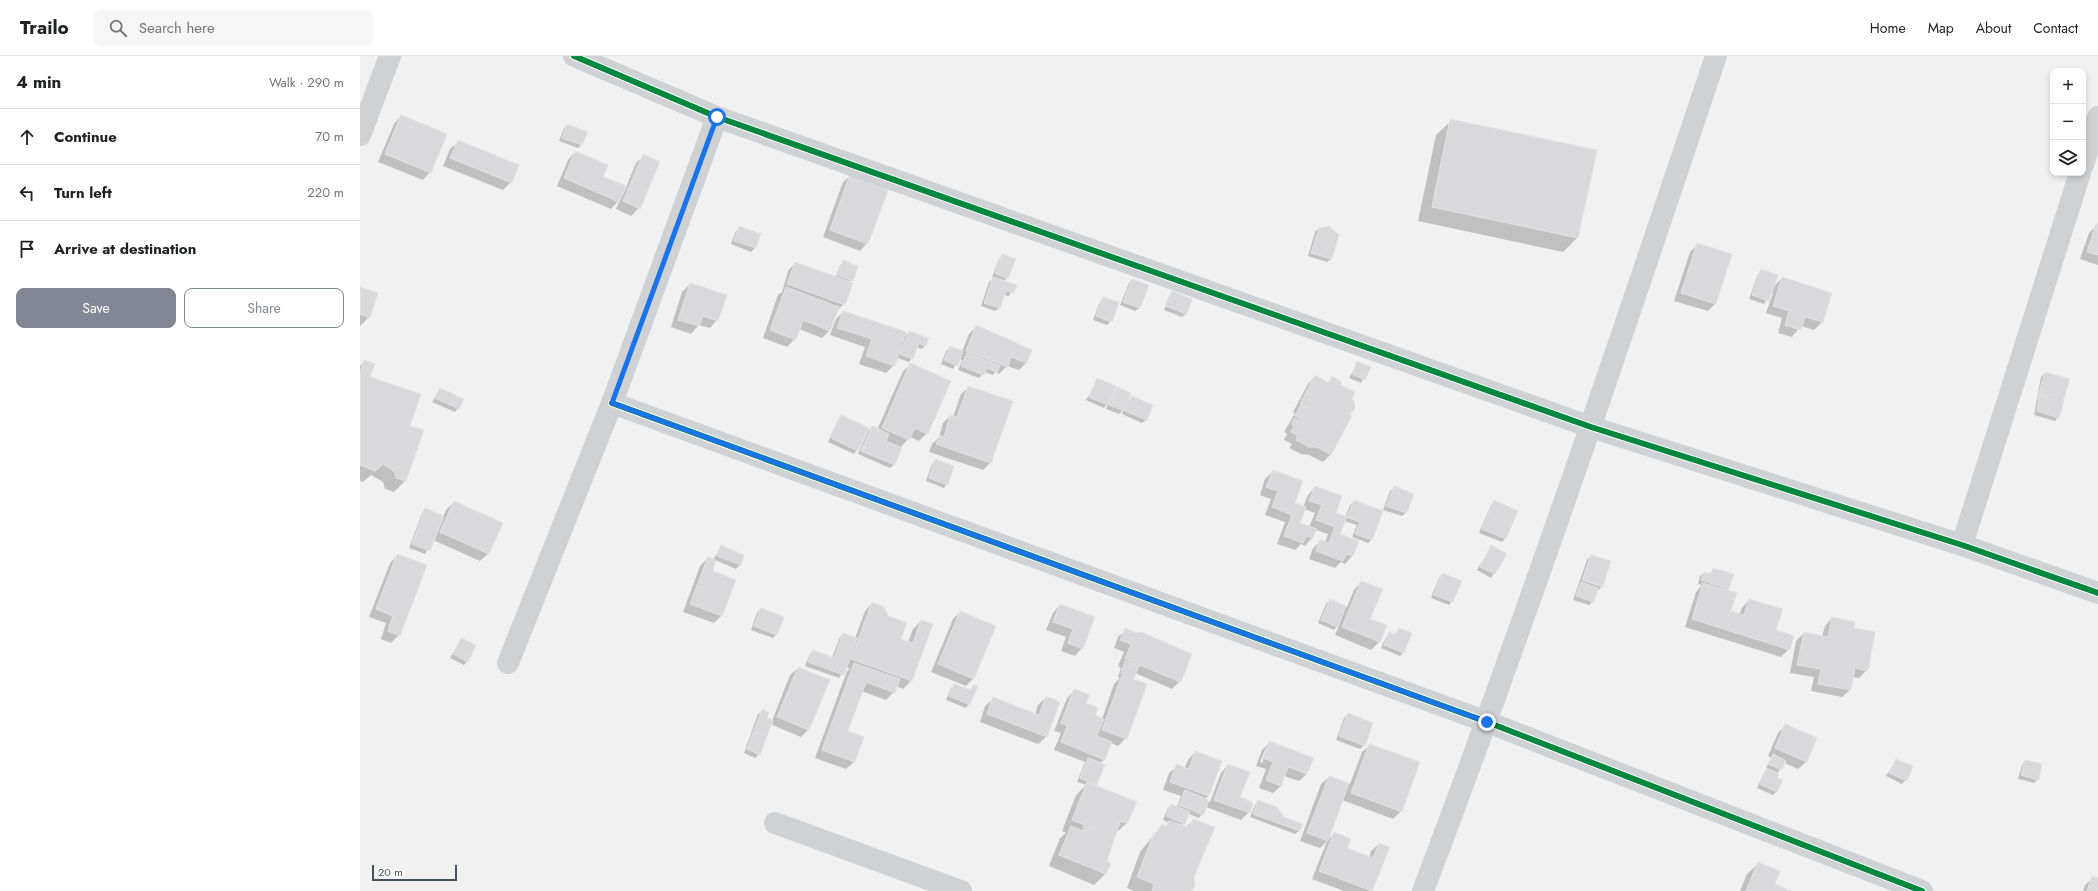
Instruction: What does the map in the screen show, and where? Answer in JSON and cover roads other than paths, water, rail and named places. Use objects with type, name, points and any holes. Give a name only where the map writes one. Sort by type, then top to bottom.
[{"type":"street","points":[[360,135],[390,56]]},
{"type":"street","points":[[574,56],[717,117],[1591,427],[1962,545],[2098,593]]},
{"type":"street","points":[[1423,891],[1487,722],[1591,427],[1716,56]]},
{"type":"street","points":[[508,663],[612,403],[717,117]]},
{"type":"street","points":[[2086,155],[2098,117]]},
{"type":"street","points":[[1962,545],[2079,176]]},
{"type":"street","points":[[612,403],[1487,722],[1922,891]]},
{"type":"street","points":[[775,824],[961,891]]}]
